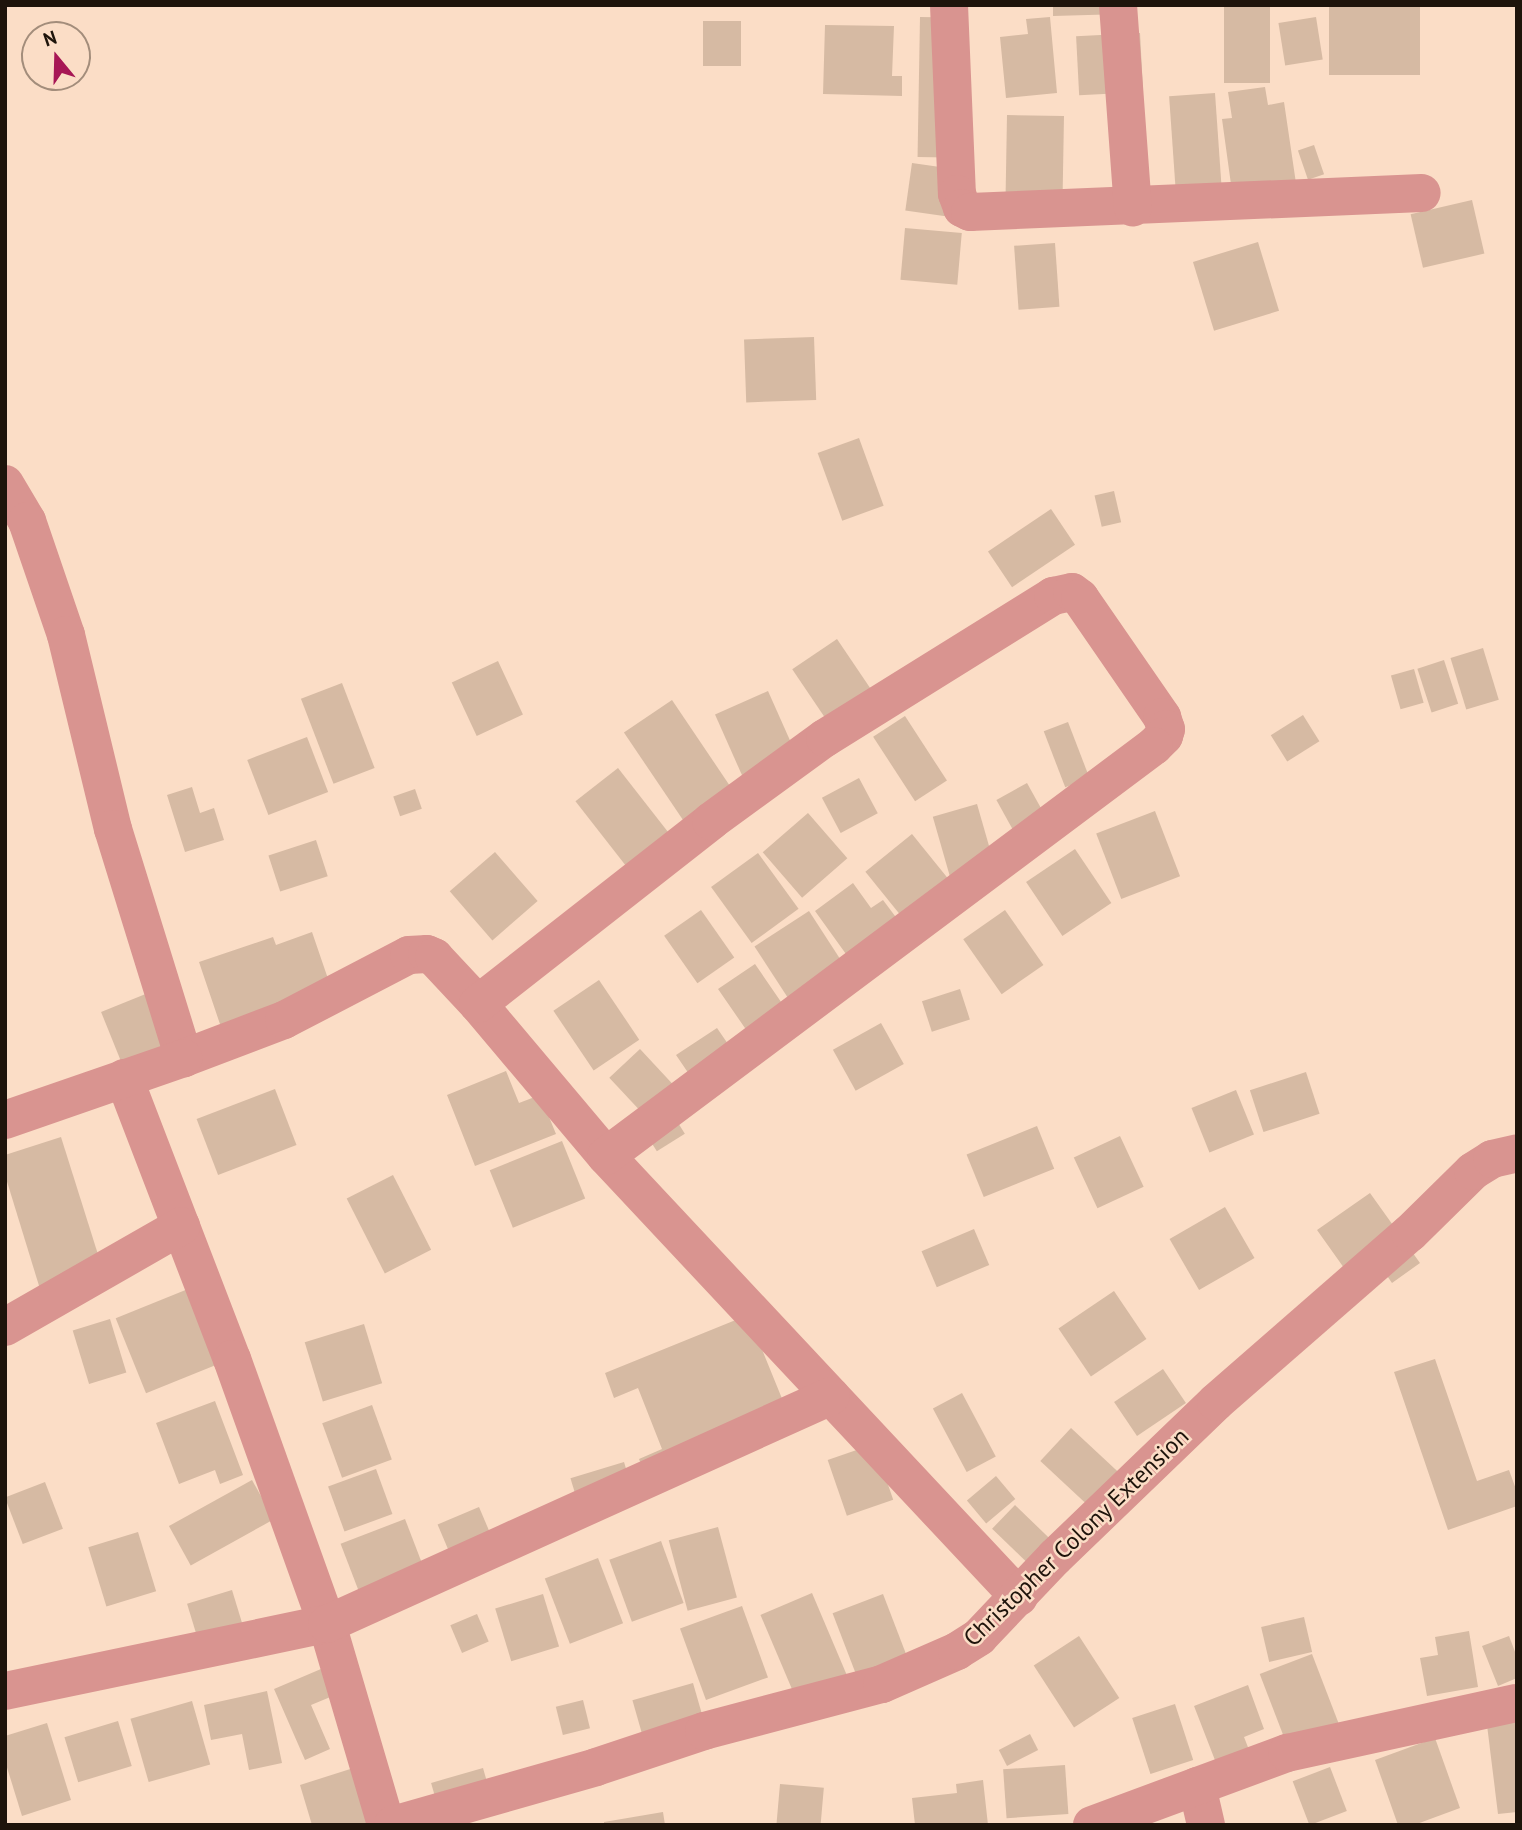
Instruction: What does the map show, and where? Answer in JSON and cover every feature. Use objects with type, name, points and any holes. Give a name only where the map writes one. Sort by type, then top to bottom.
[{"type":"street","points":[[949,5],[957,194],[962,208],[971,212],[1422,193]]},
{"type":"street","points":[[1118,5],[1133,207]]},
{"type":"street","points":[[5,484],[27,521],[66,635],[113,829],[184,1058]]},
{"type":"street","points":[[478,1004],[711,821],[825,738],[1053,596],[1072,592],[1080,598],[1162,717],[1166,729],[1164,736],[606,1156]]},
{"type":"street","points":[[5,1121],[284,1020],[400,959],[417,953],[434,957],[478,1004],[606,1156],[1019,1597]]},
{"type":"street","points":[[124,1078],[327,1624],[386,1825]]},
{"type":"street","name":"Christopher Colony Extension","points":[[393,1825],[596,1767],[704,1731],[883,1684],[957,1651],[979,1637],[1055,1557],[1216,1402],[1410,1233],[1473,1171],[1492,1159],[1517,1153]]},
{"type":"street","points":[[5,1327],[181,1226]]},
{"type":"street","points":[[5,1691],[327,1624],[831,1396]]},
{"type":"street","points":[[1092,1825],[1287,1753],[1517,1703]]},
{"type":"street","points":[[1197,1786],[1206,1825]]},
{"type":"building","points":[[1053,5],[1123,5],[1123,14],[1053,16]]},
{"type":"building","points":[[1224,5],[1270,5],[1270,83],[1224,83]]},
{"type":"building","points":[[1329,5],[1420,5],[1420,75],[1329,75]]},
{"type":"building","points":[[920,17],[965,18],[963,158],[918,157]]},
{"type":"building","points":[[1050,17],[1057,93],[1006,98],[1000,37],[1028,34],[1026,19]]},
{"type":"building","points":[[1316,17],[1323,59],[1285,65],[1278,23]]},
{"type":"building","points":[[703,21],[741,21],[741,66],[703,66]]},
{"type":"building","points":[[825,25],[894,26],[892,76],[902,76],[902,96],[823,94]]},
{"type":"building","points":[[1140,33],[1143,92],[1079,95],[1076,36]]},
{"type":"building","points":[[1265,87],[1268,105],[1284,102],[1297,190],[1233,199],[1222,119],[1232,118],[1228,92]]},
{"type":"building","points":[[1215,93],[1221,186],[1176,189],[1169,96]]},
{"type":"building","points":[[1007,115],[1064,116],[1062,204],[1005,203]]},
{"type":"building","points":[[1314,145],[1324,174],[1308,180],[1298,151]]},
{"type":"building","points":[[912,163],[964,170],[958,218],[905,211]]},
{"type":"building","points":[[1472,200],[1484,254],[1423,268],[1411,214]]},
{"type":"building","points":[[905,228],[962,233],[957,285],[900,280]]},
{"type":"building","points":[[1258,242],[1279,311],[1214,331],[1193,262]]},
{"type":"building","points":[[1055,243],[1059,307],[1019,310],[1014,246]]},
{"type":"building","points":[[814,337],[816,400],[746,402],[744,339]]},
{"type":"building","points":[[859,438],[884,506],[842,521],[818,453]]},
{"type":"building","points":[[1114,491],[1121,522],[1102,527],[1095,495]]},
{"type":"building","points":[[1051,509],[1075,545],[1012,587],[988,551]]},
{"type":"building","points":[[837,639],[877,698],[832,728],[792,669]]},
{"type":"building","points":[[1483,648],[1499,700],[1466,710],[1450,658]]},
{"type":"building","points":[[1444,660],[1458,704],[1432,712],[1417,669]]},
{"type":"building","points":[[498,661],[523,714],[477,736],[452,683]]},
{"type":"building","points":[[1414,669],[1424,703],[1401,709],[1391,676]]},
{"type":"building","points":[[342,683],[375,768],[334,784],[301,699]]},
{"type":"building","points":[[768,691],[800,762],[747,786],[715,715]]},
{"type":"building","points":[[672,700],[742,804],[694,836],[624,732]]},
{"type":"building","points":[[1303,715],[1319,741],[1287,761],[1271,735]]},
{"type":"building","points":[[905,716],[947,781],[915,801],[873,737]]},
{"type":"building","points":[[1068,722],[1090,778],[1065,787],[1044,731]]},
{"type":"building","points":[[307,737],[328,792],[268,815],[247,760]]},
{"type":"building","points":[[618,768],[675,840],[632,874],[575,801]]},
{"type":"building","points":[[859,778],[878,813],[841,833],[822,798]]},
{"type":"building","points":[[1027,783],[1049,822],[1018,839],[996,800]]},
{"type":"building","points":[[192,787],[200,813],[214,808],[224,840],[185,852],[167,795]]},
{"type":"building","points":[[415,789],[422,809],[400,816],[393,796]]},
{"type":"building","points":[[977,804],[996,871],[952,884],[933,817]]},
{"type":"building","points":[[1155,811],[1180,876],[1121,899],[1096,834]]},
{"type":"building","points":[[808,813],[847,858],[802,898],[763,852]]},
{"type":"building","points":[[912,834],[962,896],[916,934],[865,872]]},
{"type":"building","points":[[316,840],[328,876],[280,892],[268,855]]},
{"type":"building","points":[[1075,849],[1111,903],[1062,936],[1026,882]]},
{"type":"building","points":[[495,852],[538,901],[492,940],[450,891]]},
{"type":"building","points":[[758,853],[799,909],[752,943],[711,887]]},
{"type":"building","points":[[853,883],[871,908],[883,900],[901,924],[851,961],[815,911]]},
{"type":"building","points":[[701,910],[734,958],[697,983],[664,936]]},
{"type":"building","points":[[1005,910],[1043,965],[1002,994],[963,939]]},
{"type":"building","points":[[809,911],[850,974],[795,1009],[754,946]]},
{"type":"building","points":[[312,932],[338,1008],[223,1033],[199,962],[273,937],[276,945]]},
{"type":"building","points":[[755,964],[801,1031],[704,1096],[676,1055],[717,1028],[728,1044],[747,1031],[718,989]]},
{"type":"building","points":[[599,980],[639,1040],[594,1070],[553,1011]]},
{"type":"building","points":[[960,989],[970,1019],[932,1032],[922,1001]]},
{"type":"building","points":[[153,991],[179,1055],[127,1076],[101,1012]]},
{"type":"building","points":[[881,1023],[904,1064],[856,1091],[833,1050]]},
{"type":"building","points":[[640,1049],[681,1093],[650,1122],[609,1078]]},
{"type":"building","points":[[506,1071],[519,1103],[540,1095],[556,1134],[475,1166],[447,1095]]},
{"type":"building","points":[[1306,1072],[1320,1114],[1263,1132],[1250,1090]]},
{"type":"building","points":[[275,1089],[297,1145],[218,1175],[197,1119]]},
{"type":"building","points":[[1236,1090],[1254,1135],[1209,1152],[1191,1108]]},
{"type":"building","points":[[670,1110],[685,1134],[657,1151],[642,1127]]},
{"type":"building","points":[[1037,1126],[1054,1169],[984,1197],[967,1154]]},
{"type":"building","points":[[1120,1136],[1144,1187],[1097,1208],[1074,1158]]},
{"type":"building","points":[[61,1137],[107,1283],[44,1302],[5,1175],[5,1155]]},
{"type":"building","points":[[562,1141],[585,1198],[513,1228],[490,1170]]},
{"type":"building","points":[[393,1175],[431,1250],[385,1273],[347,1199]]},
{"type":"building","points":[[1370,1193],[1420,1263],[1392,1283],[1379,1264],[1354,1282],[1317,1230]]},
{"type":"building","points":[[1225,1207],[1254,1258],[1199,1290],[1170,1239]]},
{"type":"building","points":[[974,1229],[989,1265],[937,1287],[922,1251]]},
{"type":"building","points":[[188,1289],[218,1364],[146,1393],[116,1318]]},
{"type":"building","points":[[1114,1291],[1146,1339],[1091,1377],[1058,1328]]},
{"type":"building","points":[[748,1315],[794,1428],[650,1486],[639,1459],[662,1449],[638,1388],[614,1398],[605,1373]]},
{"type":"building","points":[[110,1319],[126,1373],[89,1384],[73,1330]]},
{"type":"building","points":[[364,1324],[382,1383],[323,1401],[305,1342]]},
{"type":"building","points":[[1435,1359],[1477,1481],[1509,1470],[1517,1492],[1517,1506],[1448,1530],[1394,1372]]},
{"type":"building","points":[[1163,1369],[1186,1403],[1137,1436],[1114,1402]]},
{"type":"building","points":[[962,1393],[996,1457],[967,1472],[933,1408]]},
{"type":"building","points":[[215,1401],[243,1475],[220,1484],[215,1470],[179,1484],[156,1423]]},
{"type":"building","points":[[372,1405],[392,1460],[342,1478],[322,1423]]},
{"type":"building","points":[[1071,1428],[1119,1472],[1088,1505],[1040,1461]]},
{"type":"building","points":[[874,1444],[893,1500],[847,1516],[828,1460]]},
{"type":"building","points":[[624,1462],[635,1497],[581,1514],[570,1478]]},
{"type":"building","points":[[376,1469],[392,1514],[344,1532],[328,1486]]},
{"type":"building","points":[[996,1476],[1015,1499],[986,1523],[967,1500]]},
{"type":"building","points":[[252,1480],[274,1519],[191,1565],[169,1526]]},
{"type":"building","points":[[45,1482],[63,1529],[23,1544],[5,1497]]},
{"type":"building","points":[[1015,1505],[1061,1549],[1038,1573],[992,1529]]},
{"type":"building","points":[[479,1507],[496,1548],[455,1565],[438,1525]]},
{"type":"building","points":[[405,1519],[429,1582],[365,1607],[341,1544]]},
{"type":"building","points":[[718,1527],[737,1598],[688,1611],[669,1540]]},
{"type":"building","points":[[138,1532],[156,1591],[106,1606],[88,1547]]},
{"type":"building","points":[[661,1541],[684,1603],[632,1622],[609,1560]]},
{"type":"building","points":[[598,1558],[623,1623],[570,1644],[545,1578]]},
{"type":"building","points":[[232,1590],[246,1635],[201,1649],[187,1604]]},
{"type":"building","points":[[812,1593],[849,1680],[798,1702],[760,1615]]},
{"type":"building","points":[[543,1594],[559,1647],[511,1661],[495,1609]]},
{"type":"building","points":[[883,1594],[907,1657],[857,1677],[833,1613]]},
{"type":"building","points":[[742,1606],[768,1677],[706,1700],[680,1629]]},
{"type":"building","points":[[477,1614],[489,1642],[462,1653],[450,1625]]},
{"type":"building","points":[[1304,1617],[1312,1652],[1269,1662],[1261,1627]]},
{"type":"building","points":[[1469,1631],[1478,1687],[1427,1696],[1420,1658],[1438,1655],[1435,1637]]},
{"type":"building","points":[[1079,1636],[1119,1698],[1074,1727],[1034,1665]]},
{"type":"building","points":[[1509,1636],[1517,1657],[1517,1678],[1498,1686],[1482,1646]]},
{"type":"building","points":[[1312,1654],[1339,1724],[1287,1744],[1260,1674]]},
{"type":"building","points":[[328,1666],[340,1693],[311,1705],[330,1749],[305,1760],[274,1689]]},
{"type":"building","points":[[693,1683],[703,1718],[642,1735],[632,1700]]},
{"type":"building","points":[[1248,1685],[1264,1729],[1244,1737],[1251,1755],[1218,1768],[1194,1706]]},
{"type":"building","points":[[267,1691],[282,1763],[249,1770],[242,1734],[211,1740],[204,1705]]},
{"type":"building","points":[[583,1700],[590,1728],[563,1735],[556,1707]]},
{"type":"building","points":[[192,1701],[210,1764],[149,1782],[130,1719]]},
{"type":"building","points":[[1175,1704],[1193,1760],[1150,1774],[1132,1718]]},
{"type":"building","points":[[118,1721],[132,1766],[78,1782],[64,1737]]},
{"type":"building","points":[[1517,1721],[1517,1812],[1498,1814],[1487,1725]]},
{"type":"building","points":[[47,1723],[71,1800],[22,1816],[5,1761],[5,1736]]},
{"type":"building","points":[[1030,1734],[1038,1750],[1007,1766],[999,1750]]},
{"type":"building","points":[[1435,1738],[1460,1808],[1414,1825],[1398,1825],[1375,1760]]},
{"type":"building","points":[[366,1764],[381,1825],[312,1825],[300,1785]]},
{"type":"building","points":[[1065,1765],[1068,1814],[1007,1818],[1003,1769]]},
{"type":"building","points":[[1330,1767],[1347,1811],[1309,1825],[1293,1781]]},
{"type":"building","points":[[483,1768],[493,1802],[441,1817],[431,1783]]},
{"type":"building","points":[[983,1780],[988,1825],[915,1825],[912,1798],[957,1793],[956,1784]]},
{"type":"building","points":[[780,1784],[824,1788],[821,1825],[776,1825]]},
{"type":"building","points":[[663,1812],[665,1825],[604,1825],[604,1822]]}]
